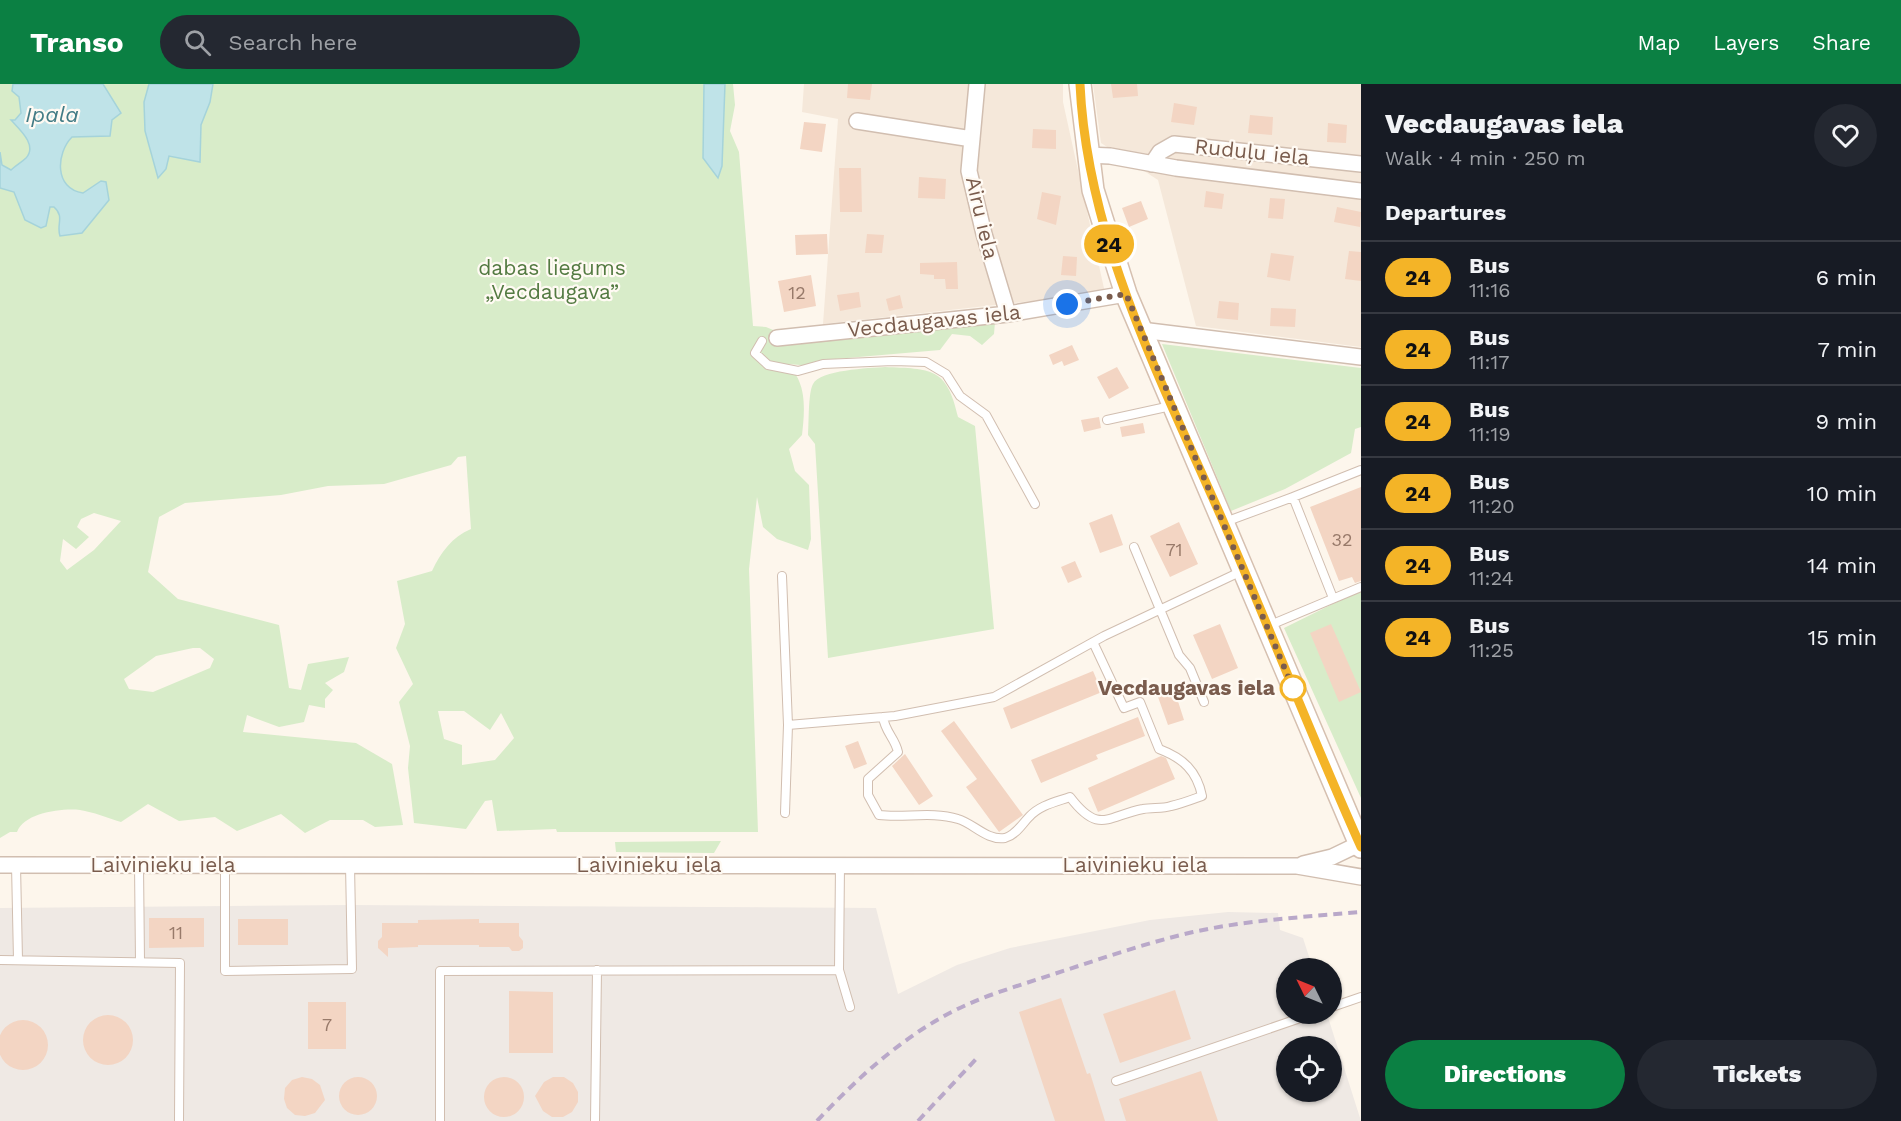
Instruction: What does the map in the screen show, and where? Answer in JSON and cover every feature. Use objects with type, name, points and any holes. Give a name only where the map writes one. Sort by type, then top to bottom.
[{"type":"main road","points":[[1080,84],[1087,155],[1096,201],[1126,294],[1360,845]]},
{"type":"street","name":"Airu iela","points":[[977,84],[969,171],[984,234],[1008,314]]},
{"type":"street","points":[[857,121],[972,139]]},
{"type":"street","name":"Ruduļu iela","points":[[1152,164],[1160,152],[1174,144],[1361,164]]},
{"type":"street","name":"Ruduļu iela","points":[[1087,155],[1110,156],[1152,164],[1361,191]]},
{"type":"street","name":"Vecdaugavas iela","points":[[770,340],[1008,314],[1126,294]]},
{"type":"street","points":[[1141,330],[1361,357]]},
{"type":"street","name":"Laivinieku iela","points":[[1298,866],[1332,857],[1360,845]]},
{"type":"street","name":"Laivinieku iela","points":[[0,866],[1298,866],[1361,877]]},
{"type":"lane","points":[[770,340],[755,353],[768,365],[798,371],[823,364],[893,361],[926,362],[946,374],[960,396],[986,415],[1035,504]]},
{"type":"lane","points":[[1107,420],[1172,405]]},
{"type":"lane","points":[[1224,522],[1361,470]]},
{"type":"lane","points":[[1293,497],[1333,598]]},
{"type":"lane","points":[[1134,547],[1179,655],[1190,668],[1204,702]]},
{"type":"lane","points":[[788,725],[883,717],[994,697],[1093,642],[1243,570]]},
{"type":"lane","points":[[782,576],[788,725],[785,813]]},
{"type":"lane","points":[[1266,626],[1361,587]]},
{"type":"lane","points":[[883,717],[885,731],[896,742],[898,752],[868,779],[868,795],[879,815],[897,817],[926,814],[958,819],[990,836],[1005,838],[1024,826],[1028,818],[1046,805],[1070,797],[1083,814],[1100,820],[1117,819],[1142,809],[1169,807],[1202,796],[1199,780],[1190,768],[1175,755],[1159,749],[1140,702],[1124,708],[1093,642]]},
{"type":"lane","points":[[139,865],[140,962]]},
{"type":"lane","points":[[225,865],[225,971],[352,969],[350,865]]},
{"type":"lane","points":[[840,865],[839,970],[850,1007]]},
{"type":"lane","points":[[16,866],[18,960]]},
{"type":"lane","points":[[0,960],[180,963],[179,1121]]},
{"type":"lane","points":[[595,1121],[597,970]]},
{"type":"lane","points":[[440,1121],[440,971],[839,970]]},
{"type":"lane","points":[[1342,1004],[1361,997]]},
{"type":"lane","points":[[1116,1081],[1283,1024]]},
{"type":"shaded area","points":[[804,84],[1063,84],[1063,102],[1105,293],[823,324],[838,119],[802,112]]},
{"type":"shaded area","points":[[1093,84],[1361,84],[1361,347],[1196,326],[1158,180],[1101,143]]},
{"type":"shaded area","points":[[351,905],[876,908],[898,994],[957,965],[1010,948],[1150,920],[1228,912],[1278,913],[1280,930],[1303,938],[1309,958],[1276,958],[1276,1024],[1330,1024],[1334,1036],[1276,1036],[1276,1102],[1342,1102],[1342,1061],[1361,1121],[0,1121],[0,908]]},
{"type":"green space","name":"dabas liegums „Vecdaugava”","points":[[0,84],[733,84],[735,105],[730,131],[739,152],[753,326],[766,327],[785,335],[995,322],[994,334],[982,345],[970,336],[952,334],[940,350],[824,360],[810,366],[789,364],[801,387],[804,408],[802,435],[789,449],[795,471],[809,485],[811,539],[808,550],[777,539],[763,527],[757,497],[749,569],[758,832],[557,832],[556,829],[497,831],[492,800],[485,801],[466,829],[414,823],[408,768],[410,746],[399,702],[413,684],[396,648],[405,624],[397,581],[432,571],[448,546],[458,536],[471,529],[466,456],[458,457],[451,465],[384,484],[328,486],[281,495],[185,503],[159,517],[148,572],[178,599],[279,625],[289,688],[301,690],[308,664],[349,657],[344,672],[325,683],[333,690],[325,699],[325,708],[309,705],[304,722],[279,727],[247,715],[243,732],[356,743],[392,764],[403,825],[375,827],[363,820],[330,820],[305,833],[281,814],[237,831],[215,817],[179,821],[148,804],[121,822],[80,810],[44,813],[27,820],[17,832],[10,832],[0,838]],"holes":[[[94,513],[121,521],[94,550],[67,570],[60,561],[63,539],[76,549],[89,537],[77,527],[81,519]],[[200,648],[214,659],[210,668],[153,692],[129,689],[124,679],[156,656]],[[438,711],[464,711],[490,730],[501,713],[514,738],[495,760],[462,765],[462,745],[444,739]]]},
{"type":"green space","points":[[1162,344],[1361,368],[1361,427],[1355,429],[1351,453],[1285,489],[1231,511]]},
{"type":"green space","points":[[885,367],[914,369],[935,374],[948,388],[958,417],[975,426],[994,629],[828,658],[815,444],[808,435],[810,394],[817,379],[825,376],[846,371]]},
{"type":"green space","points":[[1361,590],[1361,798],[1284,628]]},
{"type":"green space","points":[[721,841],[714,853],[616,852],[615,842]]},
{"type":"water","name":"Ipala","points":[[13,84],[103,84],[121,113],[112,120],[110,136],[72,137],[63,152],[61,170],[63,178],[74,190],[83,193],[101,181],[106,182],[109,200],[82,233],[60,236],[60,217],[54,207],[50,207],[46,226],[41,228],[25,220],[14,192],[0,188],[0,152],[2,165],[11,170],[26,158],[30,148],[26,138],[11,120],[15,120],[21,113],[19,97],[12,91]]},
{"type":"water","points":[[149,84],[213,84],[210,102],[201,125],[200,162],[169,156],[166,169],[158,178],[145,131],[144,102]]},
{"type":"water","points":[[704,84],[725,84],[722,166],[718,178],[703,158]]},
{"type":"building","points":[[848,84],[872,84],[870,100],[847,98]]},
{"type":"building","points":[[1111,84],[1137,84],[1138,96],[1113,98]]},
{"type":"building","points":[[1174,103],[1197,107],[1194,125],[1171,122]]},
{"type":"building","points":[[1250,115],[1273,117],[1272,135],[1248,133]]},
{"type":"building","points":[[804,122],[826,124],[822,152],[800,149]]},
{"type":"building","points":[[1328,123],[1347,125],[1346,143],[1327,142]]},
{"type":"building","points":[[1033,129],[1056,130],[1056,149],[1032,148]]},
{"type":"building","points":[[839,168],[861,168],[862,212],[840,212]]},
{"type":"building","points":[[919,177],[946,179],[945,199],[918,198]]},
{"type":"building","points":[[1206,191],[1224,194],[1222,209],[1204,207]]},
{"type":"building","points":[[1042,192],[1061,196],[1056,225],[1037,219]]},
{"type":"building","points":[[1270,198],[1285,199],[1283,219],[1268,218]]},
{"type":"building","points":[[1141,201],[1148,219],[1129,227],[1122,208]]},
{"type":"building","points":[[1337,207],[1361,212],[1360,227],[1334,222]]},
{"type":"building","points":[[827,234],[828,254],[796,255],[795,235]]},
{"type":"building","points":[[867,234],[884,235],[882,253],[865,253]]},
{"type":"building","points":[[1349,251],[1361,252],[1361,281],[1345,279]]},
{"type":"building","points":[[1271,253],[1294,256],[1290,281],[1267,277]]},
{"type":"building","points":[[1063,256],[1077,257],[1076,276],[1061,275]]},
{"type":"building","points":[[957,262],[958,289],[946,289],[945,279],[934,279],[934,275],[920,274],[920,263]]},
{"type":"building","points":[[811,275],[816,306],[784,312],[778,281]]},
{"type":"building","points":[[859,292],[861,307],[840,311],[837,295]]},
{"type":"building","points":[[900,295],[903,308],[889,311],[886,299]]},
{"type":"building","points":[[1219,301],[1239,303],[1238,320],[1217,318]]},
{"type":"building","points":[[1271,308],[1296,309],[1295,327],[1270,326]]},
{"type":"building","points":[[1072,345],[1079,360],[1064,366],[1062,361],[1053,365],[1049,355]]},
{"type":"building","points":[[1117,367],[1129,388],[1109,399],[1097,377]]},
{"type":"building","points":[[1099,417],[1101,428],[1084,432],[1081,420]]},
{"type":"building","points":[[1143,423],[1145,433],[1122,437],[1120,427]]},
{"type":"building","points":[[1361,487],[1361,581],[1355,583],[1352,577],[1339,581],[1310,507]]},
{"type":"building","points":[[1112,514],[1123,545],[1100,553],[1089,523]]},
{"type":"building","points":[[1179,522],[1198,564],[1170,577],[1150,536]]},
{"type":"building","points":[[1075,561],[1082,577],[1068,583],[1061,567]]},
{"type":"building","points":[[1220,624],[1238,668],[1212,679],[1193,635]]},
{"type":"building","points":[[1331,624],[1361,692],[1339,702],[1310,633]]},
{"type":"building","points":[[1093,671],[1102,692],[1011,729],[1003,708]]},
{"type":"building","points":[[1175,692],[1184,720],[1168,725],[1158,697]]},
{"type":"building","points":[[1138,717],[1145,736],[1096,755],[1098,759],[1041,783],[1031,760]]},
{"type":"building","points":[[954,721],[1023,815],[999,832],[966,787],[977,779],[941,731]]},
{"type":"building","points":[[858,741],[867,764],[854,769],[845,746]]},
{"type":"building","points":[[905,754],[933,796],[919,805],[892,766]]},
{"type":"building","points":[[1161,756],[1166,758],[1175,779],[1098,812],[1088,788]]},
{"type":"building","points":[[149,918],[204,918],[204,947],[149,948]]},
{"type":"building","points":[[238,919],[288,919],[288,945],[238,945]]},
{"type":"building","points":[[479,919],[479,923],[519,923],[519,936],[523,941],[523,948],[519,951],[512,951],[509,947],[479,947],[479,945],[418,945],[418,947],[388,948],[388,957],[378,948],[378,941],[382,937],[382,923]]},
{"type":"building","points":[[1175,990],[1191,1039],[1120,1063],[1103,1014]]},
{"type":"building","points":[[509,991],[553,992],[553,1053],[509,1053]]},
{"type":"building","points":[[1061,998],[1087,1074],[1090,1073],[1105,1121],[1055,1121],[1019,1012]]},
{"type":"building","points":[[308,1002],[346,1002],[346,1049],[308,1049]]},
{"type":"building","points":[[103,1015],[113,1015],[126,1022],[133,1035],[133,1045],[126,1058],[113,1065],[103,1065],[94,1061],[87,1054],[83,1045],[83,1035],[87,1026],[94,1019]]},
{"type":"building","points":[[18,1020],[28,1020],[37,1024],[44,1031],[48,1040],[48,1050],[44,1059],[37,1066],[28,1070],[18,1070],[9,1066],[-1,1052],[-1,1038],[2,1031],[9,1024]]},
{"type":"building","points":[[1201,1071],[1218,1121],[1126,1121],[1119,1099]]},
{"type":"building","points":[[302,1077],[312,1079],[320,1085],[325,1100],[315,1113],[305,1116],[295,1115],[287,1108],[284,1099],[285,1088],[292,1080]]},
{"type":"building","points":[[358,1077],[372,1082],[377,1096],[372,1110],[358,1115],[344,1110],[339,1096],[344,1082]]},
{"type":"building","points":[[504,1077],[512,1078],[518,1083],[523,1089],[523,1105],[518,1111],[512,1116],[504,1117],[496,1116],[490,1111],[485,1105],[484,1097],[485,1089],[490,1083],[496,1078]]},
{"type":"building","points":[[553,1077],[564,1077],[573,1083],[578,1092],[578,1102],[572,1112],[563,1117],[552,1117],[543,1111],[535,1096],[544,1082]]},
{"type":"railway","points":[[817,1121],[859,1079],[905,1041],[939,1019],[980,999],[1123,952],[1193,932],[1256,922],[1361,912]]},
{"type":"railway","points":[[918,1121],[978,1057]]},
{"type":"bus line","name":"24","points":[[1080,84],[1093,190],[1126,294],[1361,847]]},
{"type":"place","name":"Vecdaugavas iela","points":[[1293,688]]},
{"type":"route","points":[[1067,304],[1126,294],[1293,688]]}]
